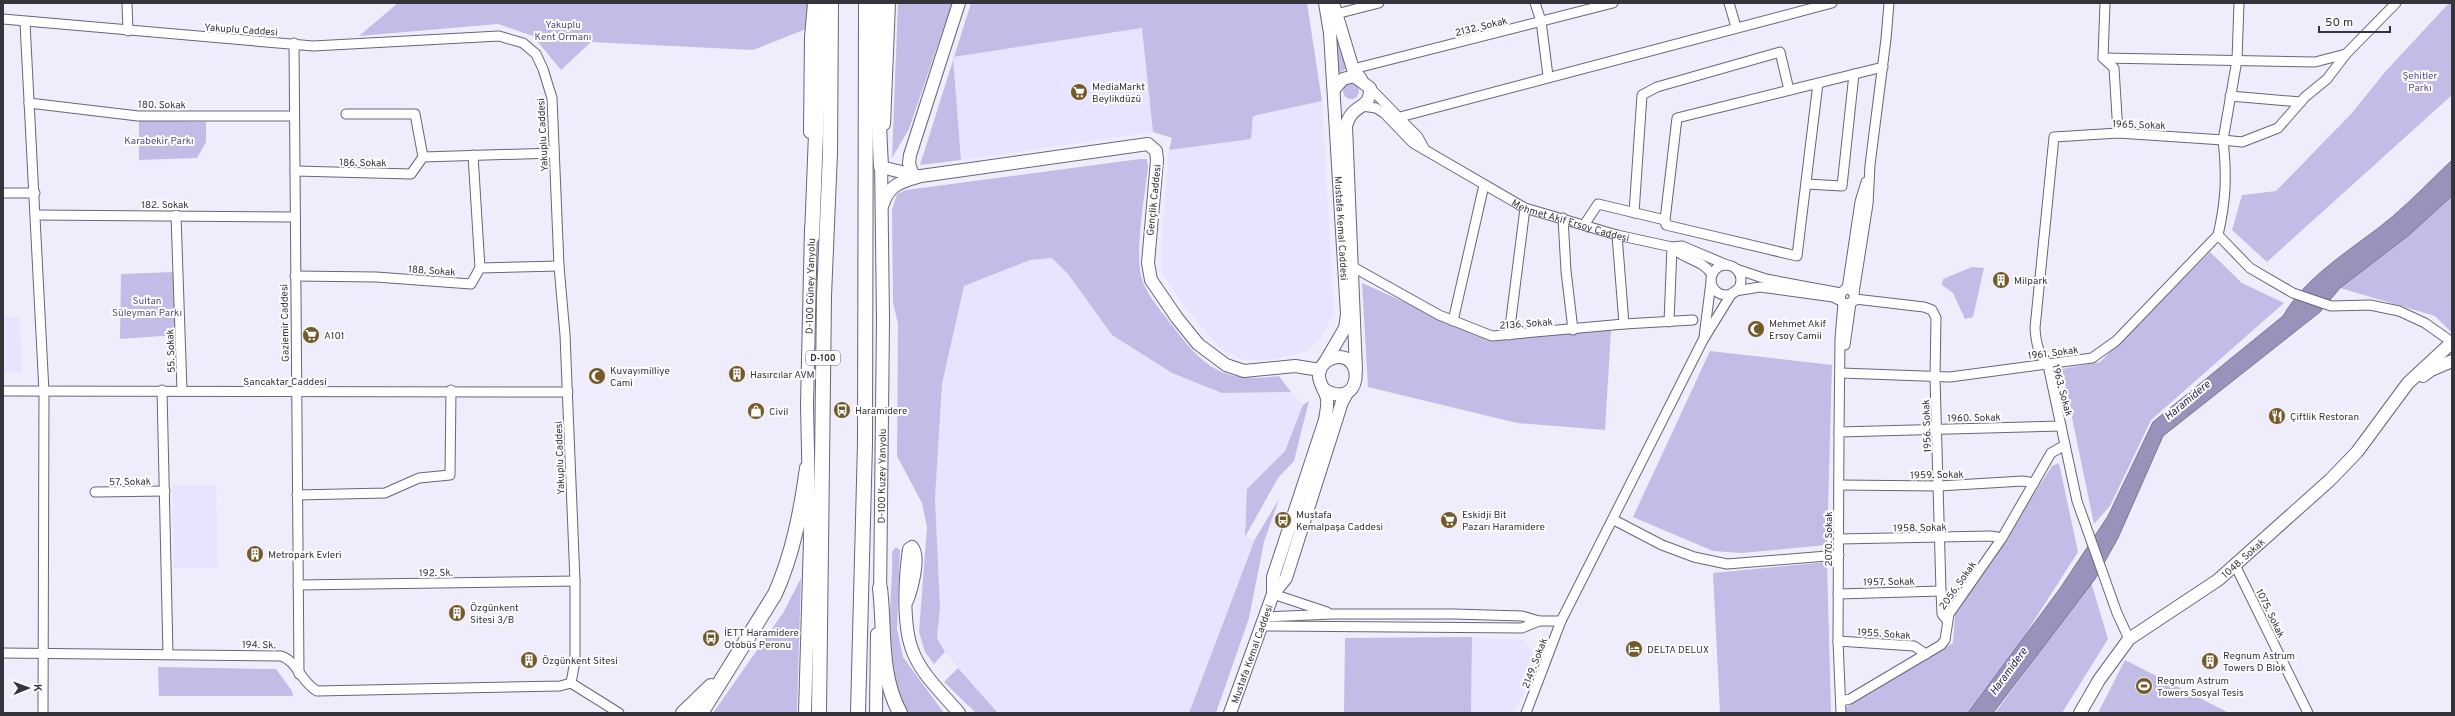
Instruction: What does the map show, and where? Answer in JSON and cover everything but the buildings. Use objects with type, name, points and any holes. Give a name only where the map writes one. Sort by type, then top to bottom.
[{"type":"highway","points":[[812,237],[821,3]]},
{"type":"highway","name":"D-100","points":[[819,713],[824,296],[830,153],[831,3]]},
{"type":"highway","points":[[858,713],[865,443],[866,3]]},
{"type":"highway","points":[[878,3],[877,85],[881,167]]},
{"type":"highway","points":[[701,713],[775,594],[787,566],[804,494],[807,468]]},
{"type":"highway","points":[[880,588],[885,672],[889,689],[900,713]]},
{"type":"highway","points":[[683,713],[717,679],[746,642]]},
{"type":"main road","name":"D-100 Güney Yanyolu","points":[[806,713],[810,540],[807,468],[809,299],[812,237],[809,101],[814,3]]},
{"type":"main road","name":"D-100 Kuzey Yanyolu","points":[[876,713],[880,588],[883,320],[880,219],[881,167],[888,63],[890,3]]},
{"type":"main road","points":[[917,176],[909,163],[910,155],[958,3]]},
{"type":"main road","points":[[1324,3],[1330,33],[1334,92],[1344,106],[1359,107],[1370,98],[1370,88],[1353,69],[1334,8]]},
{"type":"main road","points":[[1334,92],[1343,79],[1354,76],[1361,79]]},
{"type":"main road","name":"Mustafa Kemal Caddesi","points":[[1322,366],[1345,328],[1347,314],[1334,92]]},
{"type":"main road","name":"Mustafa Kemal Caddesi","points":[[1356,370],[1353,266],[1346,126],[1351,113],[1359,107]]},
{"type":"main road","name":"Gençlik Caddesi","points":[[880,219],[883,203],[891,188],[898,182],[917,176],[1148,144],[1156,151],[1157,160],[1148,263],[1151,280],[1177,318],[1208,354],[1234,368],[1255,371],[1295,366],[1322,366]]},
{"type":"main road","points":[[881,167],[917,176]]},
{"type":"main road","points":[[2402,393],[2431,370],[2452,360],[2448,352],[2451,343]]},
{"type":"main road","points":[[2402,393],[2419,372],[2451,343]]},
{"type":"main road","points":[[1331,358],[1343,358],[1353,365],[1356,370],[1355,384],[1347,393],[1334,393],[1323,389],[1319,378],[1322,366],[1331,358]]},
{"type":"main road","name":"Mustafa Kemal Caddesi","points":[[1273,594],[1273,577],[1325,420],[1328,407],[1323,389]]},
{"type":"main road","name":"Mustafa Kemal Caddesi","points":[[1230,713],[1273,594],[1286,578],[1342,402],[1347,393]]},
{"type":"main road","name":"1048. Sokak","points":[[2080,713],[2107,668],[2129,639],[2198,594],[2235,565],[2330,480],[2357,452],[2402,393]]},
{"type":"main road","points":[[907,601],[907,629],[913,653],[921,667],[959,713]]},
{"type":"street","points":[[127,3],[128,30]]},
{"type":"street","points":[[1334,8],[1379,3]]},
{"type":"street","points":[[1535,3],[1541,22],[1548,76]]},
{"type":"street","name":"2132. Sokak","points":[[1353,69],[1541,22],[1591,6],[1614,3]]},
{"type":"street","points":[[1729,3],[1736,27]]},
{"type":"street","points":[[1400,116],[1548,76],[1832,3]]},
{"type":"street","name":"2070. Sokak","points":[[1841,713],[1838,641],[1840,338],[1847,297],[1868,204],[1870,165],[1889,3]]},
{"type":"street","points":[[2105,3],[2103,58],[2114,68],[2118,134]]},
{"type":"street","points":[[2239,3],[2237,60],[2223,140],[2226,170],[2225,204],[2218,235],[2250,268],[2277,285],[2331,306],[2370,305],[2399,311],[2425,323],[2451,343]]},
{"type":"street","name":"1965. Sokak","points":[[2054,137],[2118,134],[2242,142],[2278,128],[2301,102],[2327,79],[2346,54],[2396,3]]},
{"type":"street","name":"Yakuplu Caddesi","points":[[3,19],[25,23],[294,43],[313,46],[499,36],[523,43],[536,54],[552,98],[559,266],[568,392],[575,581],[575,661],[571,683]]},
{"type":"street","points":[[25,23],[35,193],[44,392],[42,713]]},
{"type":"street","name":"Gaziemir Caddesi","points":[[294,43],[299,674]]},
{"type":"street","points":[[1634,213],[1642,95],[1657,88],[1780,52],[1789,90]]},
{"type":"street","points":[[2103,58],[2315,62],[2346,54]]},
{"type":"street","points":[[1818,83],[1797,256],[1666,224],[1665,220],[1676,118],[1882,67]]},
{"type":"street","points":[[1806,184],[1842,186],[1854,74]]},
{"type":"street","points":[[1370,88],[1400,116],[1418,137],[1425,150]]},
{"type":"street","points":[[2230,96],[2301,102]]},
{"type":"street","name":"180. Sokak","points":[[29,103],[138,116],[294,116]]},
{"type":"street","name":"Mehmet Akif Ersoy Caddesi","points":[[1359,107],[1376,108],[1384,113],[1413,143],[1525,208],[1617,235],[1672,247],[1682,246],[1727,265]]},
{"type":"street","points":[[346,114],[415,114],[423,157],[554,153]]},
{"type":"street","name":"1963. Sokak","points":[[2054,137],[2035,328],[2036,345],[2041,358],[2048,365],[2065,445],[2086,530],[2116,614],[2129,639]]},
{"type":"street","points":[[474,155],[480,268],[559,266]]},
{"type":"street","name":"186. Sokak","points":[[294,171],[410,174],[423,157]]},
{"type":"street","points":[[1453,321],[1484,185]]},
{"type":"street","points":[[3,192],[35,193]]},
{"type":"street","points":[[1584,225],[1598,204],[1665,220]]},
{"type":"street","points":[[1509,335],[1525,208]]},
{"type":"street","name":"182. Sokak","points":[[36,215],[295,217]]},
{"type":"street","name":"55. Sokak","points":[[176,215],[182,391]]},
{"type":"street","points":[[1563,218],[1566,271],[1573,330]]},
{"type":"street","points":[[1617,235],[1624,324]]},
{"type":"street","name":"1961. Sokak","points":[[1841,368],[1935,378],[2048,365],[2092,358],[2104,351],[2218,235]]},
{"type":"street","points":[[1672,247],[1678,254],[1703,264],[1717,292],[1726,294],[1759,286],[1847,297]]},
{"type":"street","points":[[1669,322],[1672,247]]},
{"type":"street","points":[[1703,340],[1711,278],[1717,267],[1727,265],[1766,279],[1847,297]]},
{"type":"street","name":"2136. Sokak","points":[[1353,266],[1453,321],[1492,336],[1573,330],[1624,324],[1693,320]]},
{"type":"street","name":"188. Sokak","points":[[295,276],[376,277],[470,284],[480,268]]},
{"type":"street","points":[[1703,340],[1740,282],[1736,269]]},
{"type":"street","name":"1956. Sokak","points":[[1847,297],[1924,307],[1932,310],[1936,318],[1935,378],[1938,429],[1941,591],[1942,614],[1946,619]]},
{"type":"street","name":"2149. Sokak","points":[[1526,713],[1562,621],[1703,340]]},
{"type":"street","points":[[162,390],[168,654]]},
{"type":"street","name":"Sancaktar Caddesi","points":[[3,391],[44,392],[162,390],[296,392],[451,390],[568,392]]},
{"type":"street","points":[[297,494],[385,493],[419,478],[450,475],[451,390]]},
{"type":"street","name":"1960. Sokak","points":[[1839,432],[2061,426]]},
{"type":"street","name":"2056. Sokak","points":[[1841,701],[1850,699],[1926,654],[1945,640],[1946,619],[2002,538],[2051,453],[2065,445]]},
{"type":"street","name":"1959. Sokak","points":[[1839,485],[1939,486],[2023,481],[2034,483]]},
{"type":"street","name":"57. Sokak","points":[[96,492],[165,491]]},
{"type":"street","points":[[1614,520],[1662,546],[1694,558],[1727,564],[1839,555]]},
{"type":"street","name":"1958. Sokak","points":[[1839,539],[1991,536],[2002,538]]},
{"type":"street","name":"1075. Sokak","points":[[2235,565],[2308,713]]},
{"type":"street","name":"192. Sk.","points":[[298,585],[575,581]]},
{"type":"street","name":"1957. Sokak","points":[[1838,594],[1941,591]]},
{"type":"street","points":[[1273,594],[1332,614]]},
{"type":"street","points":[[1262,621],[1332,614],[1522,616],[1538,621],[1562,621]]},
{"type":"street","points":[[1262,621],[1522,628],[1538,621]]},
{"type":"street","name":"1955. Sokak","points":[[1838,641],[1914,646],[1926,654]]},
{"type":"street","name":"194. Sk.","points":[[3,653],[281,656],[290,659],[307,685],[317,691],[560,686],[571,683]]},
{"type":"street","points":[[571,683],[619,713]]},
{"type":"shaded area","points":[[1143,28],[1153,132],[961,160],[953,57]]},
{"type":"shaded area","points":[[1322,101],[1334,314],[1321,337],[1307,351],[1271,360],[1245,360],[1220,348],[1185,307],[1161,272],[1161,243],[1169,150],[1251,139],[1253,116]]},
{"type":"shaded area","points":[[1052,258],[1068,274],[1112,335],[1172,373],[1222,393],[1291,392],[1303,405],[1285,451],[1247,489],[1245,537],[1255,539],[1189,713],[998,713],[945,652],[937,638],[940,607],[935,498],[942,384],[964,286],[1030,260]]},
{"type":"shaded area","points":[[20,317],[22,372],[3,372],[3,318]]},
{"type":"shaded area","points":[[172,485],[216,485],[218,568],[174,568]]},
{"type":"shaded area","points":[[1472,637],[1525,640],[1539,663],[1513,713],[1471,713]]},
{"type":"green space","name":"Yakuplu Kent Ormanı","points":[[398,3],[808,3],[806,29],[753,50],[591,42],[561,70],[533,36],[498,24],[359,36]]},
{"type":"green space","points":[[898,3],[952,3],[909,129],[892,158]]},
{"type":"green space","points":[[971,3],[1307,3],[1322,101],[1253,116],[1251,139],[1169,150],[1172,138],[1153,132],[1142,28],[954,57]]},
{"type":"green space","name":"Şehitler Parkı","points":[[2449,3],[2452,3],[2452,95],[2267,262],[2232,230],[2242,195],[2276,191],[2351,114],[2385,72]]},
{"type":"green space","points":[[1335,31],[1348,68],[1338,73]]},
{"type":"green space","points":[[953,60],[961,160],[920,165]]},
{"type":"green space","points":[[1351,83],[1357,85],[1359,91],[1357,97],[1351,99],[1345,97],[1343,91],[1345,85]]},
{"type":"green space","name":"Karabekir Parkı","points":[[139,120],[206,122],[206,142],[197,158],[139,160]]},
{"type":"green space","points":[[1147,159],[1148,166],[1141,221],[1139,264],[1143,282],[1152,299],[1180,336],[1202,360],[1226,374],[1258,378],[1279,376],[1291,392],[1222,393],[1172,373],[1112,335],[1068,274],[1052,258],[1030,260],[964,286],[942,384],[935,498],[940,607],[937,638],[945,652],[934,664],[925,652],[919,632],[927,527],[922,503],[897,456],[898,324],[893,302],[892,210],[897,194],[906,190]]},
{"type":"green space","points":[[2452,196],[2452,333],[2435,316],[2340,288],[2409,235]]},
{"type":"green space","points":[[2210,252],[2242,283],[2284,303],[2151,420],[2110,506],[2094,524],[2062,369],[2100,362]]},
{"type":"green space","points":[[1972,267],[1984,268],[1973,317],[1965,319],[1953,293],[1942,285],[1943,279]]},
{"type":"green space","name":"Sultan Süleyman Parkı","points":[[173,272],[175,335],[120,339],[121,274]]},
{"type":"green space","points":[[1362,283],[1492,341],[1611,330],[1605,430],[1517,423],[1368,387]]},
{"type":"green space","points":[[1710,351],[1832,365],[1827,545],[1742,553],[1713,551],[1633,517]]},
{"type":"green space","points":[[1309,401],[1294,461],[1278,478],[1245,537],[1247,489],[1285,451],[1303,405]]},
{"type":"green space","points":[[2059,463],[2078,552],[2021,641],[1968,713],[1843,713],[1843,709],[1953,643],[1955,615],[2052,466]]},
{"type":"green space","points":[[1279,499],[1264,542],[1249,618],[1216,713],[1189,713],[1255,539]]},
{"type":"green space","points":[[896,547],[900,550],[897,629],[903,657],[944,713],[908,713],[898,696],[893,677],[889,635],[892,552]]},
{"type":"green space","points":[[1827,562],[1831,713],[1720,713],[1713,573]]},
{"type":"green space","points":[[801,578],[797,713],[713,713],[783,613]]},
{"type":"green space","points":[[2091,582],[2108,639],[2062,713],[1995,713]]},
{"type":"green space","points":[[1472,637],[1471,713],[1344,713],[1345,638]]},
{"type":"green space","name":"Regnum Astrum Towers Sosyal Tesis","points":[[2125,660],[2229,713],[2098,713]]},
{"type":"green space","points":[[158,667],[276,669],[292,691],[293,696],[159,696]]},
{"type":"green space","points":[[958,668],[998,713],[976,713],[944,682]]},
{"type":"water","points":[[2452,160],[2452,196],[2409,235],[2340,288],[2320,312],[2163,436],[2118,538],[2095,579],[1993,713],[1968,713],[2061,587],[2108,516],[2153,422],[2283,316],[2305,287],[2319,274],[2392,217]]},
{"type":"place","name":"MediaMarkt Beylikdüzü","points":[[1079,92]]},
{"type":"place","name":"Milpark","points":[[2001,280]]},
{"type":"place","name":"Mehmet Akif Ersoy Camii","points":[[1756,329]]},
{"type":"place","name":"A101","points":[[311,335]]},
{"type":"place","name":"Hasırcılar AVM","points":[[737,374]]},
{"type":"place","name":"Kuvayımilliye Cami","points":[[597,376]]},
{"type":"place","name":"Haramidere","points":[[842,410]]},
{"type":"place","name":"Civil","points":[[756,411]]},
{"type":"place","name":"Çiftlik Restoran","points":[[2277,416]]},
{"type":"place","name":"Mustafa Kemalpaşa Caddesi","points":[[1283,520]]},
{"type":"place","name":"Eskidji Bit Pazarı Haramidere","points":[[1449,520]]},
{"type":"place","name":"Metropark Evleri","points":[[255,554]]},
{"type":"place","name":"Özgünkent Sitesi 3/B","points":[[457,613]]},
{"type":"place","name":"İETT Haramidere Otobüs Peronu","points":[[711,638]]},
{"type":"place","name":"DELTA DELUX","points":[[1634,649]]},
{"type":"place","name":"Özgünkent Sitesi","points":[[529,660]]},
{"type":"place","name":"Regnum Astrum Towers D Blok","points":[[2210,661]]},
{"type":"place","name":"Regnum Astrum Towers Sosyal Tesis","points":[[2144,686]]}]
